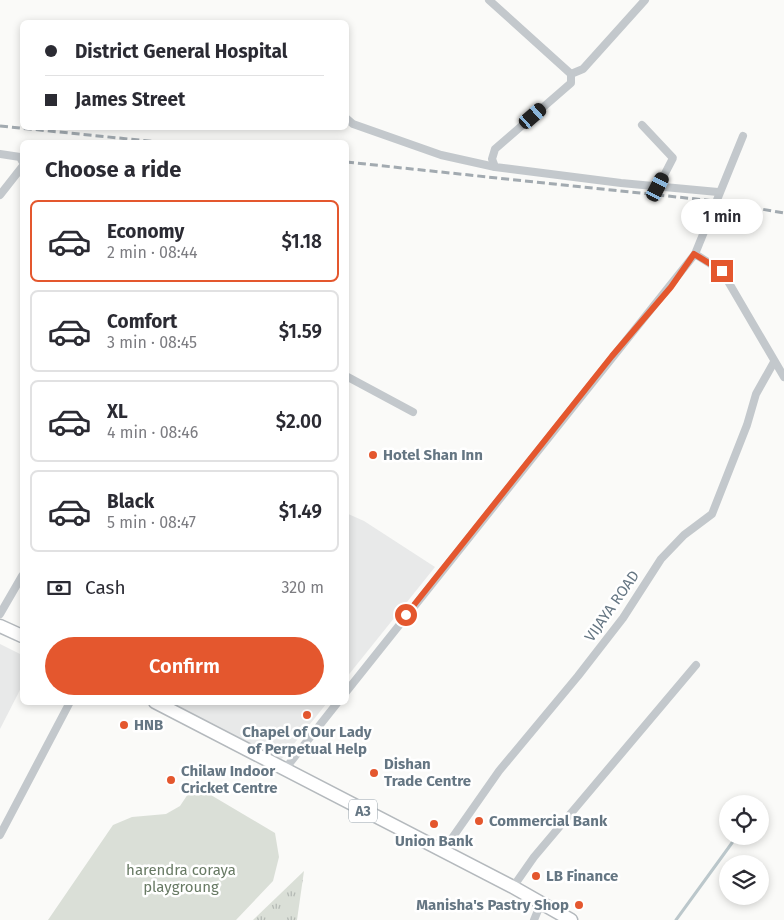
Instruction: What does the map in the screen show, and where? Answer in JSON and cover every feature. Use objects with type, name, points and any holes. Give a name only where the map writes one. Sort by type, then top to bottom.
[{"type":"highway","points":[[0,626],[20,635]]},
{"type":"highway","name":"A3","points":[[162,705],[513,887],[571,920]]},
{"type":"street","points":[[489,0],[571,74],[571,83],[495,149],[492,159],[495,166]]},
{"type":"street","points":[[571,74],[583,69],[645,0]]},
{"type":"street","points":[[349,121],[353,124],[440,155],[495,166],[658,187],[718,192]]},
{"type":"street","points":[[642,125],[673,158],[658,187]]},
{"type":"street","points":[[349,688],[606,363],[671,287],[694,254],[718,192],[743,136]]},
{"type":"street","points":[[0,154],[20,157]]},
{"type":"street","points":[[0,195],[20,170]]},
{"type":"street","points":[[694,254],[722,271],[784,377]]},
{"type":"street","name":"VIJAYA ROAD","points":[[442,851],[499,771],[578,676],[623,618],[661,559],[684,535],[712,514],[747,426],[756,394],[774,362]]},
{"type":"street","points":[[349,378],[413,412]]},
{"type":"street","points":[[0,614],[20,579]]},
{"type":"street","points":[[513,887],[534,857],[696,665]]},
{"type":"street","points":[[0,835],[68,705]]},
{"type":"street","points":[[285,770],[336,705]]},
{"type":"street","points":[[534,920],[540,903]]},
{"type":"shaded area","points":[[349,514],[364,521],[435,567],[349,674]]},
{"type":"shaded area","points":[[0,644],[20,654],[20,690],[0,729]]},
{"type":"shaded area","points":[[159,705],[325,705],[276,766]]},
{"type":"green space","name":"harendra coraya playgroung","points":[[194,785],[275,833],[279,857],[273,881],[236,920],[48,920],[113,825],[132,817],[166,814],[180,806]]},
{"type":"green space","points":[[304,871],[297,920],[253,920]]},
{"type":"waterway","points":[[676,920],[730,845]]},
{"type":"railway","points":[[0,126],[20,128]]},
{"type":"railway","points":[[40,130],[138,140]]},
{"type":"railway","points":[[349,162],[715,201],[784,213]]},
{"type":"place","name":"Hotel Shan Inn","points":[[373,455]]},
{"type":"place","name":"Chapel of Our Lady of Perpetual Help","points":[[307,715]]},
{"type":"place","name":"HNB","points":[[124,725]]},
{"type":"place","name":"Dishan Trade Centre","points":[[374,773]]},
{"type":"place","name":"Chilaw Indoor Cricket Centre","points":[[171,780]]},
{"type":"place","name":"Commercial Bank","points":[[479,821]]},
{"type":"place","name":"Union Bank","points":[[434,824]]},
{"type":"place","name":"LB Finance","points":[[536,876]]},
{"type":"place","name":"Manisha's Pastry Shop","points":[[579,905]]},
{"type":"route","points":[[406,615],[612,356],[671,287],[694,254],[722,271]]}]
